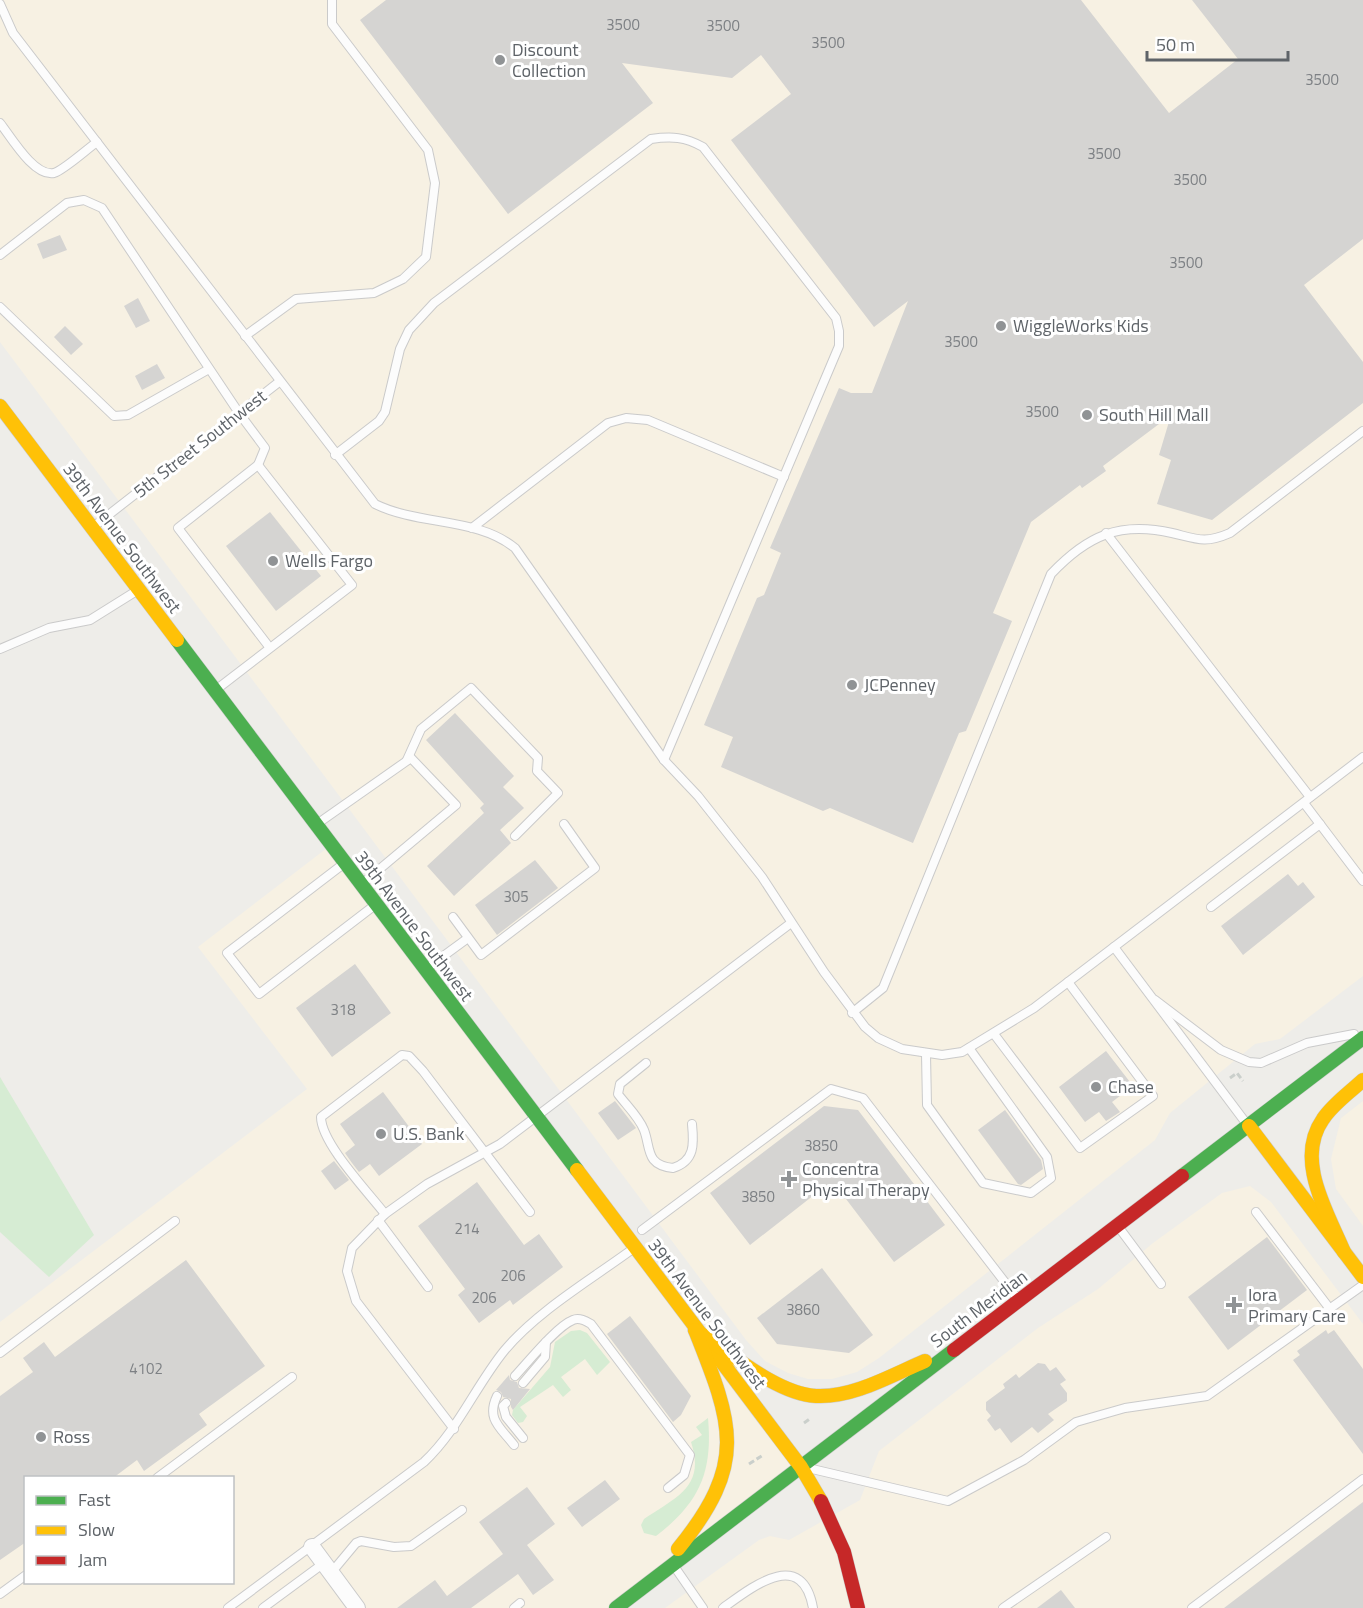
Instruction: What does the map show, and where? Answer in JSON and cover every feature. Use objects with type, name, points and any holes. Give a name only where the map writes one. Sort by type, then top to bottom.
[{"type":"main road","name":"39th Avenue Southwest","points":[[0,406],[801,1467],[822,1498],[835,1525],[851,1573],[858,1608]]},
{"type":"main road","name":"South Meridian","points":[[616,1608],[633,1599],[650,1582],[1363,1038]]},
{"type":"main road","points":[[1363,1080],[1320,1123],[1312,1151],[1314,1174],[1363,1277]]},
{"type":"main road","points":[[1249,1126],[1353,1257]]},
{"type":"main road","points":[[696,1329],[777,1383],[801,1394],[817,1397],[864,1386],[959,1347]]},
{"type":"main road","points":[[650,1582],[691,1534],[709,1506],[720,1485],[725,1464],[727,1421],[696,1329]]},
{"type":"street","points":[[312,1546],[357,1608]]},
{"type":"lane","points":[[245,336],[296,299],[374,293],[403,279],[426,257],[435,183],[428,150],[332,24],[332,0]]},
{"type":"lane","points":[[0,4],[13,33],[335,455],[375,504],[396,514],[472,528],[500,536],[515,548],[664,760],[698,796],[734,841],[762,878],[852,1013],[878,1038],[902,1050],[942,1055],[969,1048],[994,1034],[1034,1008],[1363,757]]},
{"type":"lane","points":[[0,123],[35,168],[45,172],[55,173],[96,142]]},
{"type":"lane","points":[[335,455],[379,421],[385,412],[400,348],[409,330],[434,303],[651,139],[672,136],[689,140],[711,154],[836,318],[839,346],[664,760]]},
{"type":"lane","points":[[0,255],[67,203],[76,200],[92,202],[102,208],[208,369],[265,448],[258,465],[178,528],[270,648]]},
{"type":"lane","points":[[0,307],[114,416],[128,416],[208,369]]},
{"type":"lane","name":"5th Street Southwest","points":[[92,528],[279,381]]},
{"type":"lane","points":[[472,528],[608,423],[626,418],[648,420],[784,477]]},
{"type":"lane","points":[[852,1013],[883,988],[1050,574],[1072,551],[1106,533],[1145,530],[1211,541],[1230,533],[1363,431]]},
{"type":"lane","points":[[214,691],[352,585],[258,465]]},
{"type":"lane","points":[[1106,533],[1307,800],[1320,824],[1363,881]]},
{"type":"lane","points":[[0,649],[49,628],[90,620],[138,590]]},
{"type":"lane","points":[[407,760],[421,729],[471,688],[538,758],[537,771],[558,793],[515,836]]},
{"type":"lane","points":[[316,825],[411,758],[456,805],[361,885]]},
{"type":"lane","points":[[453,917],[481,955],[595,868],[564,824]]},
{"type":"lane","points":[[1211,907],[1320,824]]},
{"type":"lane","points":[[344,864],[227,954],[259,994],[375,905]]},
{"type":"lane","points":[[454,1429],[356,1301],[350,1286],[348,1260],[352,1248],[385,1214],[427,1184],[485,1152],[536,1118],[791,923]]},
{"type":"lane","points":[[425,970],[468,938]]},
{"type":"lane","points":[[1114,947],[1249,1126]]},
{"type":"lane","points":[[994,1034],[1080,1148],[1153,1096],[1068,982]]},
{"type":"lane","points":[[1155,1000],[1221,1050],[1249,1062],[1261,1063],[1307,1043],[1363,1033]]},
{"type":"lane","points":[[926,1054],[927,1105],[983,1183],[1031,1193],[1051,1178],[1047,1157],[969,1048]]},
{"type":"lane","points":[[385,1214],[329,1141],[321,1126],[321,1118],[402,1055],[409,1056],[423,1071],[530,1212]]},
{"type":"lane","points":[[646,1063],[620,1084],[618,1094],[644,1129],[647,1149],[658,1163],[673,1168],[686,1160],[694,1147],[692,1124]]},
{"type":"lane","points":[[642,1230],[831,1089],[863,1098],[1019,1301]]},
{"type":"lane","points":[[1256,1212],[1330,1309]]},
{"type":"lane","points":[[378,1220],[428,1287]]},
{"type":"lane","points":[[0,1353],[176,1221]]},
{"type":"lane","points":[[1118,1226],[1161,1284]]},
{"type":"lane","points":[[228,1608],[424,1462],[454,1429],[491,1368],[518,1336],[634,1248]]},
{"type":"lane","points":[[801,1467],[948,1501],[1024,1460],[1077,1422],[1125,1408],[1207,1396],[1363,1285]]},
{"type":"lane","points":[[515,1376],[546,1342],[573,1320],[582,1319],[591,1323],[690,1455],[684,1475],[668,1488]]},
{"type":"lane","points":[[523,1383],[545,1357],[546,1342]]},
{"type":"lane","points":[[160,1476],[292,1377]]},
{"type":"lane","points":[[497,1396],[491,1409],[492,1417],[514,1444]]},
{"type":"lane","points":[[506,1403],[503,1407],[506,1417],[523,1438]]},
{"type":"lane","points":[[1192,1608],[1363,1479]]},
{"type":"lane","points":[[263,1608],[327,1568],[356,1543],[367,1542],[394,1547],[411,1546],[462,1510]]},
{"type":"lane","points":[[1003,1608],[1106,1537]]},
{"type":"lane","points":[[673,1565],[703,1608]]},
{"type":"lane","points":[[723,1608],[759,1582],[782,1575],[798,1579],[811,1594],[813,1608]]},
{"type":"lane","points":[[0,1594],[24,1576]]},
{"type":"path","points":[[1230,1078],[1237,1073],[1243,1081]]},
{"type":"shaded area","points":[[0,0],[1363,0],[1363,976],[1280,1039],[1255,1044],[1170,1113],[1155,1140],[879,1358],[857,1372],[832,1379],[808,1379],[788,1373],[765,1361],[746,1340],[0,342]]},
{"type":"shaded area","points":[[331,845],[801,1467],[616,1608],[0,1608],[0,1322],[307,1089],[198,947]]},
{"type":"shaded area","points":[[1363,1101],[1363,1226],[1336,1189],[1331,1159],[1341,1118]]},
{"type":"shaded area","points":[[1250,1186],[1271,1202],[1363,1324],[1363,1608],[665,1608],[759,1540],[770,1536],[789,1540],[860,1500],[879,1451],[1038,1328],[1098,1289],[1153,1243],[1222,1193]]},
{"type":"green space","points":[[0,1077],[94,1235],[49,1277],[0,1232]]},
{"type":"green space","points":[[580,1330],[587,1333],[610,1362],[597,1375],[585,1359],[561,1377],[571,1390],[563,1397],[553,1385],[520,1407],[527,1416],[523,1422],[518,1423],[512,1415],[513,1410],[550,1367],[555,1342],[571,1331]]},
{"type":"green space","points":[[708,1418],[708,1455],[705,1471],[693,1499],[671,1524],[656,1536],[644,1533],[641,1525],[644,1519],[677,1497],[691,1480],[695,1457],[691,1442],[702,1435],[696,1427]]},
{"type":"building","name":"South Hill Mall","points":[[386,0],[1081,0],[1169,113],[1238,59],[1192,0],[1363,0],[1363,239],[1304,285],[1363,362],[1363,403],[1212,520],[1157,504],[1171,460],[1159,455],[1171,415],[1103,466],[1106,471],[1082,488],[1080,485],[1031,522],[993,613],[1012,621],[966,731],[959,733],[913,843],[830,808],[823,811],[721,767],[733,737],[704,725],[757,598],[764,595],[781,553],[770,548],[839,388],[851,393],[872,393],[908,301],[874,327],[731,140],[791,94],[761,55],[732,78],[622,63],[653,103],[508,214],[360,20]]},
{"type":"building","points":[[60,235],[67,250],[43,259],[37,244]]},
{"type":"building","points":[[138,298],[150,321],[136,328],[124,306]]},
{"type":"building","points":[[65,326],[83,344],[71,355],[54,337]]},
{"type":"building","points":[[157,364],[165,378],[142,390],[135,376]]},
{"type":"building","name":"Wells Fargo","points":[[270,512],[321,576],[276,611],[226,546]]},
{"type":"building","points":[[455,713],[514,776],[503,787],[524,808],[500,830],[511,843],[454,896],[427,866],[484,813],[480,808],[484,804],[426,740]]},
{"type":"building","points":[[535,860],[558,888],[497,935],[475,905]]},
{"type":"building","points":[[1288,874],[1298,886],[1303,882],[1315,897],[1243,955],[1221,926]]},
{"type":"building","points":[[355,964],[391,1013],[332,1057],[296,1008]]},
{"type":"building","name":"Chase","points":[[1106,1051],[1133,1086],[1112,1102],[1120,1112],[1106,1121],[1099,1112],[1085,1122],[1059,1087]]},
{"type":"building","name":"U.S. Bank","points":[[383,1092],[422,1144],[379,1176],[370,1164],[359,1172],[352,1163],[345,1153],[355,1145],[340,1124]]},
{"type":"building","points":[[615,1101],[636,1128],[618,1140],[598,1113]]},
{"type":"building","points":[[824,1106],[858,1110],[945,1225],[894,1262],[846,1199],[814,1195],[750,1245],[710,1193]]},
{"type":"building","points":[[1005,1110],[1041,1160],[1043,1169],[1021,1185],[978,1130]]},
{"type":"building","points":[[334,1161],[349,1180],[335,1190],[321,1171]]},
{"type":"building","points":[[477,1182],[524,1245],[539,1234],[563,1267],[513,1305],[510,1300],[479,1323],[458,1295],[465,1289],[418,1226]]},
{"type":"building","points":[[1267,1237],[1307,1290],[1228,1350],[1188,1297]]},
{"type":"building","points":[[186,1260],[265,1366],[199,1414],[207,1425],[144,1471],[137,1460],[116,1476],[24,1476],[24,1543],[0,1560],[0,1396],[33,1372],[23,1358],[44,1342],[55,1357]]},
{"type":"building","points":[[822,1268],[873,1335],[849,1353],[777,1344],[757,1318]]},
{"type":"building","points":[[630,1316],[691,1396],[681,1415],[673,1422],[607,1334]]},
{"type":"building","points":[[1326,1330],[1328,1334],[1334,1330],[1363,1369],[1363,1454],[1293,1360],[1300,1355],[1297,1351]]},
{"type":"building","points":[[1038,1363],[1045,1364],[1050,1371],[1056,1367],[1066,1380],[1060,1384],[1067,1393],[1067,1401],[1048,1414],[1054,1420],[1038,1433],[1032,1427],[1011,1443],[1000,1428],[995,1431],[987,1420],[991,1416],[986,1410],[986,1402],[1005,1388],[1003,1384],[1016,1374],[1019,1378]]},
{"type":"building","points":[[509,1375],[510,1380],[517,1382],[519,1388],[530,1389],[513,1410],[511,1399],[503,1397],[501,1392],[496,1390]]},
{"type":"building","points":[[605,1480],[620,1499],[582,1527],[567,1508]]},
{"type":"building","points":[[527,1487],[555,1524],[527,1545],[554,1580],[533,1595],[518,1574],[471,1608],[397,1608],[435,1580],[447,1596],[503,1554],[479,1522]]},
{"type":"building","points":[[1363,1502],[1363,1608],[1224,1608]]},
{"type":"building","points":[[1061,1590],[1075,1608],[1037,1608]]},
{"type":"traffic: fast","points":[[177,640],[577,1170]]},
{"type":"traffic: fast","points":[[1182,1176],[1363,1038]]},
{"type":"traffic: fast","points":[[616,1608],[954,1350]]},
{"type":"traffic: slow","points":[[0,406],[177,640]]},
{"type":"traffic: slow","points":[[1344,1252],[1317,1186],[1312,1152],[1315,1135],[1323,1119],[1336,1103],[1363,1080]]},
{"type":"traffic: slow","points":[[1249,1126],[1363,1277]]},
{"type":"traffic: slow","points":[[577,1170],[801,1467],[821,1501]]},
{"type":"traffic: slow","points":[[695,1330],[769,1380],[785,1388],[816,1396],[830,1396],[858,1389],[925,1361]]},
{"type":"traffic: slow","points":[[678,1549],[716,1492],[724,1467],[727,1443],[725,1418],[718,1392],[695,1330]]},
{"type":"traffic: jam","points":[[954,1350],[1182,1176]]},
{"type":"traffic: jam","points":[[821,1501],[844,1552],[858,1608]]},
{"type":"place","name":"Discount Collection","points":[[500,60]]},
{"type":"place","name":"WiggleWorks Kids","points":[[1001,326]]},
{"type":"place","name":"South Hill Mall","points":[[1087,415]]},
{"type":"place","name":"Wells Fargo","points":[[273,561]]},
{"type":"place","name":"JCPenney","points":[[852,685]]},
{"type":"place","name":"Chase","points":[[1096,1087]]},
{"type":"place","name":"U.S. Bank","points":[[381,1134]]},
{"type":"place","name":"Concentra Physical Therapy","points":[[789,1179]]},
{"type":"place","name":"Iora Primary Care","points":[[1234,1305]]},
{"type":"place","name":"Ross","points":[[41,1437]]}]
